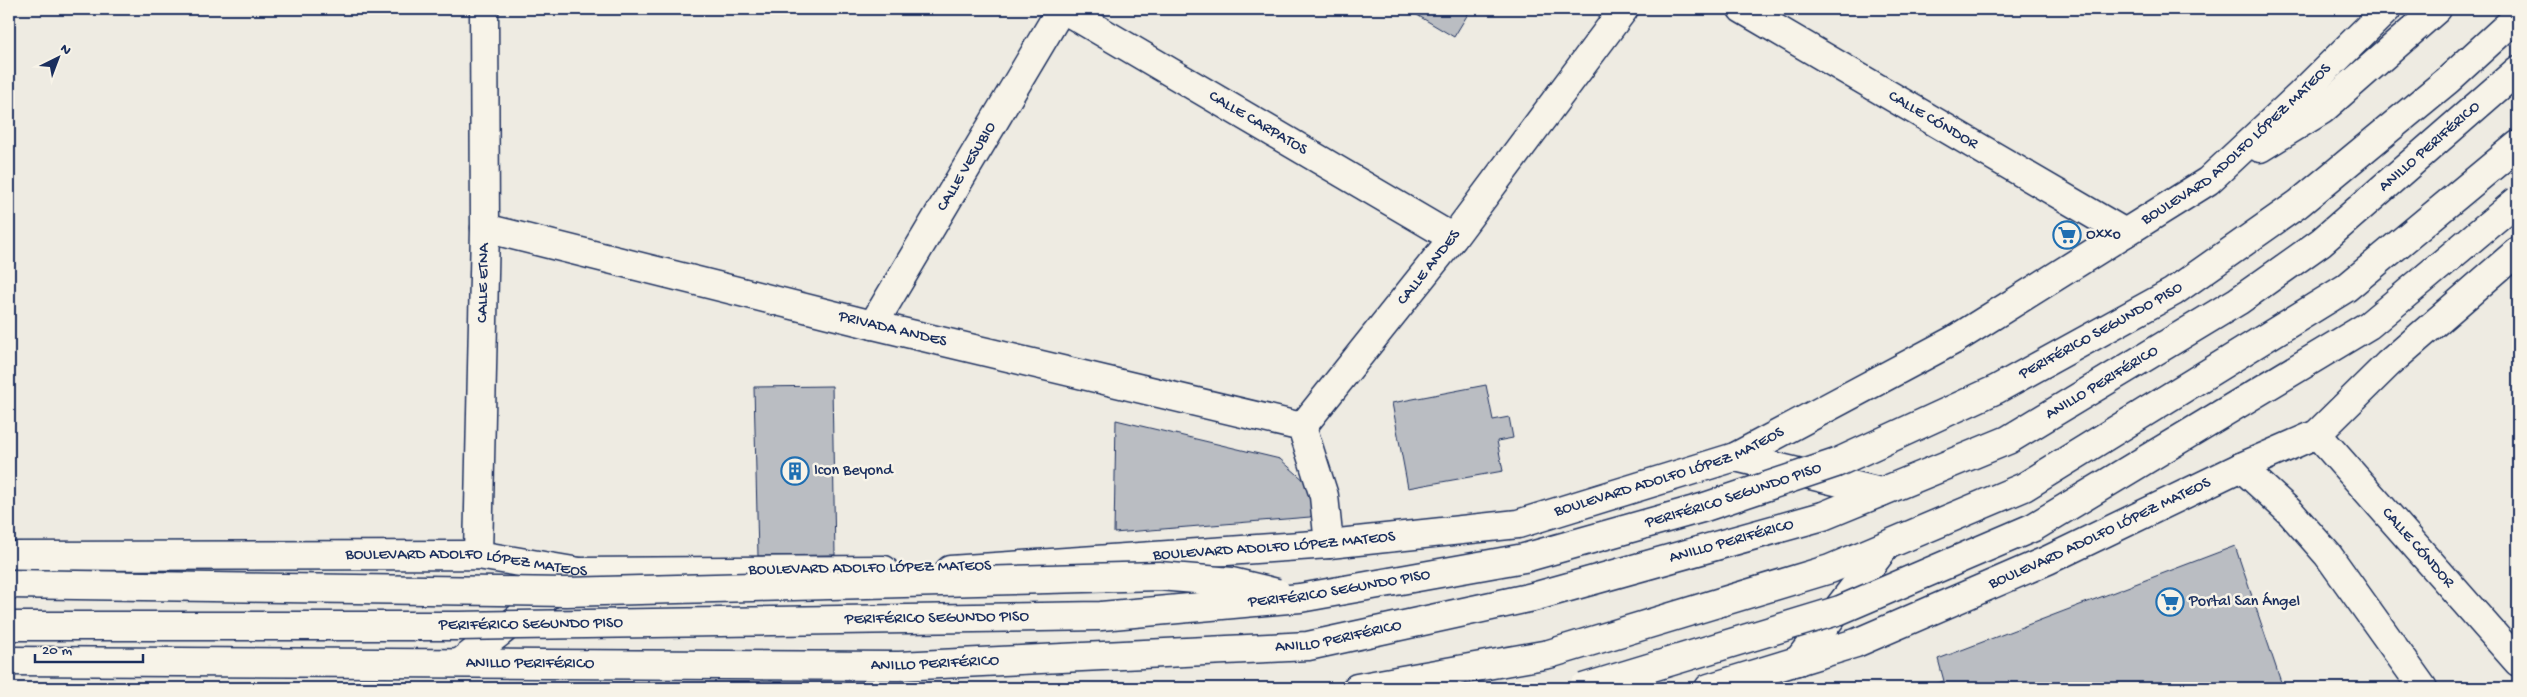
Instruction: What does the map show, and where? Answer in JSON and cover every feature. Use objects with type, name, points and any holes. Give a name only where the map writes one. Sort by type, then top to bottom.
[{"type":"main road","name":"CALLE ETNA","points":[[478,556],[485,228],[484,9]]},
{"type":"main road","name":"CALLE CARPATOS","points":[[1062,9],[1453,238]]},
{"type":"main road","name":"CALLE VESUBIO","points":[[872,325],[1062,9]]},
{"type":"main road","name":"CALLE ANDES","points":[[1302,427],[1453,238],[1624,9]]},
{"type":"main road","name":"CALLE CÓNDOR","points":[[1742,9],[2125,232]]},
{"type":"main road","name":"BOULEVARD ADOLFO LÓPEZ MATEOS","points":[[9,556],[478,556],[579,572],[941,570],[1329,544],[1518,524],[1735,457],[1954,340],[2208,181],[2300,95],[2387,9]]},
{"type":"main road","points":[[2208,181],[2322,110],[2437,9]]},
{"type":"main road","name":"PERIFÉRICO SEGUNDO PISO","points":[[9,626],[459,626],[900,621],[1101,616],[1300,598],[1524,558],[1702,508],[1836,463],[1997,389],[2173,292],[2298,204],[2448,80],[2518,16]]},
{"type":"main road","name":"ANILLO PERIFÉRICO","points":[[9,661],[460,662],[899,666],[1308,646],[1533,597],[1823,516],[2008,440],[2238,301],[2320,242],[2518,70]]},
{"type":"main road","points":[[1357,688],[1549,654],[1830,569],[2024,488],[2346,288],[2518,145]]},
{"type":"main road","points":[[1583,688],[1840,610],[2034,527],[2369,325],[2518,200]]},
{"type":"main road","name":"PRIVADA ANDES","points":[[485,228],[872,325],[1302,427]]},
{"type":"main road","name":"BOULEVARD ADOLFO LÓPEZ MATEOS","points":[[1710,688],[1856,643],[2039,564],[2241,467],[2317,434],[2388,364],[2518,251]]},
{"type":"main road","points":[[1302,427],[1324,496],[1329,544]]},
{"type":"main road","name":"CALLE CÓNDOR","points":[[2317,434],[2518,662]]},
{"type":"main road","points":[[1735,457],[1881,492]]},
{"type":"main road","points":[[2241,467],[2290,513],[2328,555],[2423,688]]},
{"type":"main road","points":[[1798,661],[1886,545]]},
{"type":"main road","points":[[460,662],[579,572]]},
{"type":"main road","points":[[9,584],[566,592],[1159,576],[1232,582],[1300,598]]},
{"type":"building","points":[[1407,9],[1471,9],[1454,37]]},
{"type":"building","points":[[1486,385],[1493,420],[1509,417],[1513,438],[1497,441],[1503,471],[1408,488],[1392,403]]},
{"type":"building","name":"Icon Beyond","points":[[832,386],[835,555],[758,556],[754,387]]},
{"type":"building","points":[[1116,420],[1280,459],[1315,490],[1314,513],[1310,517],[1114,533]]},
{"type":"building","name":"Portal San Ángel","points":[[2235,546],[2283,688],[1922,688],[1944,681],[1938,659]]},
{"type":"place","name":"Oxxo","points":[[2067,235]]},
{"type":"place","name":"Icon Beyond","points":[[795,471]]},
{"type":"place","name":"Portal San Ángel","points":[[2170,602]]}]
